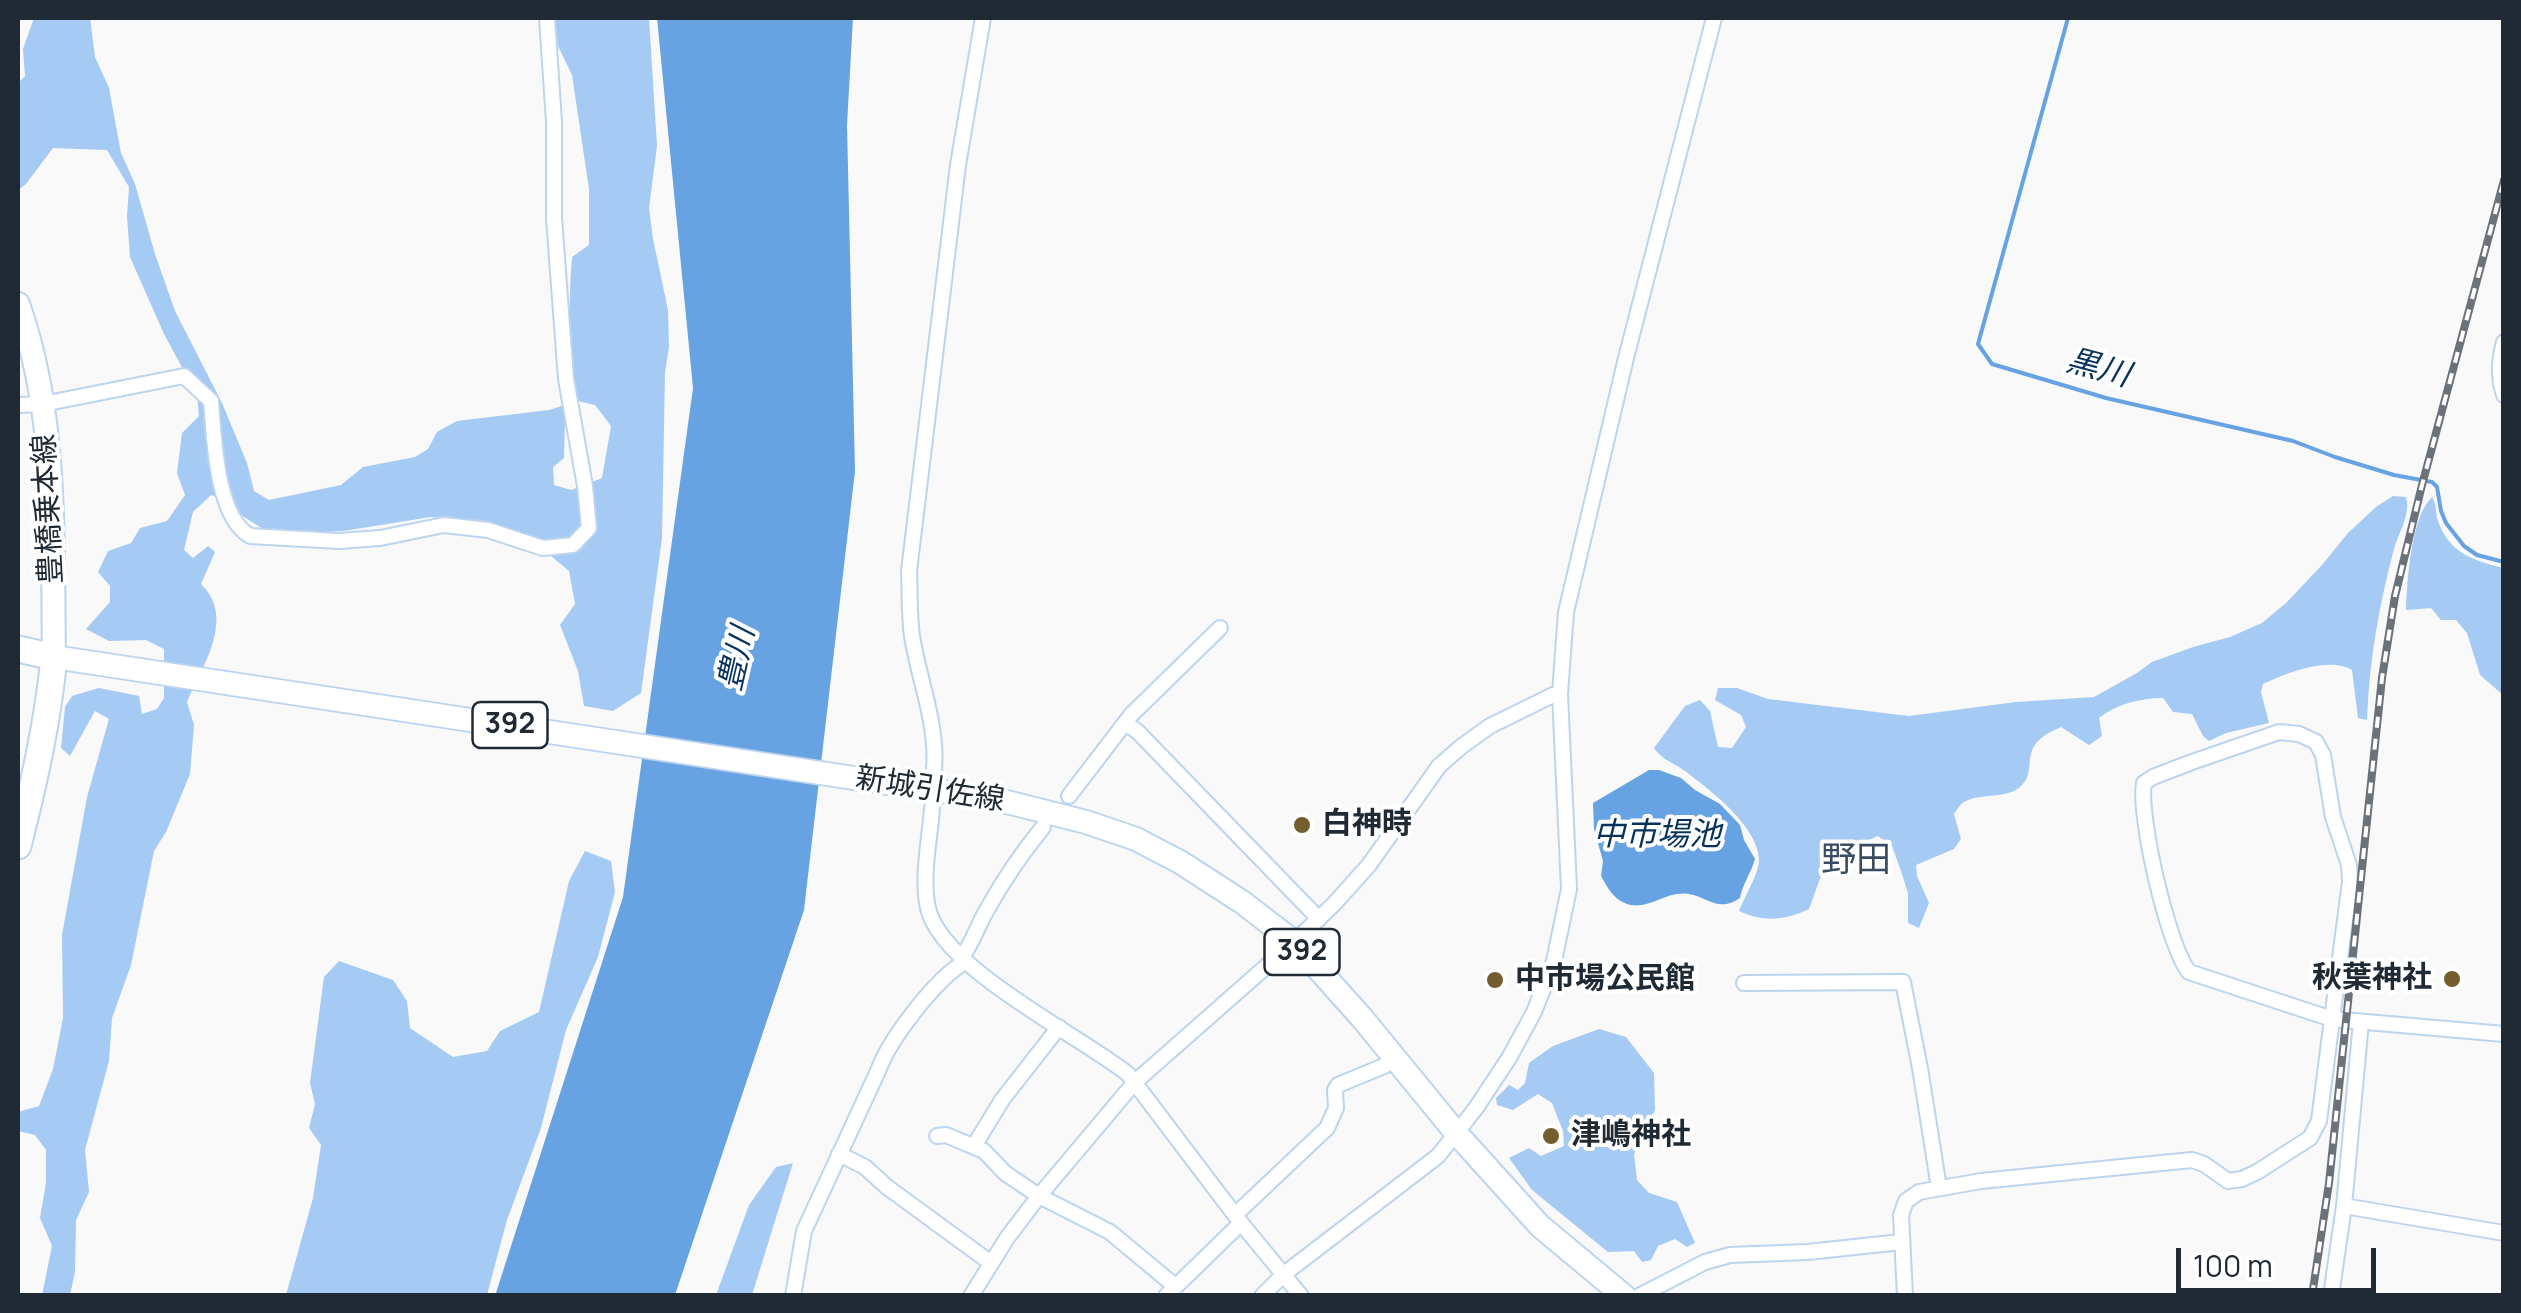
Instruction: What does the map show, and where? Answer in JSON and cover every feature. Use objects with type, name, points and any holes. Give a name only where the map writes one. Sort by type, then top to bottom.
[{"type":"highway","points":[[18,648],[54,657],[35,779],[18,846]]},
{"type":"main road","name":"豊橋乗本線","points":[[18,304],[42,404],[54,517],[54,657]]},
{"type":"main road","name":"新城引佐線","points":[[54,657],[999,800],[1136,839],[1242,902],[1294,942],[1540,1226],[1624,1296]]},
{"type":"street","points":[[18,405],[42,404],[184,376],[211,401],[216,465],[230,512],[238,528],[250,536],[339,541],[380,538],[444,524],[488,530],[543,548],[573,546],[588,528],[585,486],[566,379],[554,218],[554,122],[547,18]]},
{"type":"street","points":[[934,770],[933,726],[912,634],[909,571],[958,165],[982,18]]},
{"type":"street","points":[[1262,1296],[1284,1274],[1438,1156],[1509,1058],[1534,1012],[1554,961],[1569,888],[1560,694],[1565,626],[1576,563],[1626,358],[1714,18]]},
{"type":"street","points":[[2504,342],[2499,360],[2504,395]]},
{"type":"street","points":[[1068,796],[1126,724],[1220,628]]},
{"type":"street","points":[[970,1296],[1039,1196],[1135,1082],[1319,918],[1369,865],[1439,766],[1490,726],[1560,694]]},
{"type":"street","points":[[1126,724],[1319,918]]},
{"type":"street","points":[[1906,1296],[1901,1214],[1906,1201],[1919,1192],[2017,1177],[2192,1160],[2228,1181],[2242,1179],[2296,1149],[2310,1138],[2319,1121],[2332,1019],[2350,882],[2333,817],[2323,755],[2316,742],[2299,734],[2279,732],[2144,783],[2142,795],[2165,914],[2182,964],[2189,972],[2332,1019],[2504,1034]]},
{"type":"street","points":[[932,808],[926,888],[928,911],[934,924],[963,960],[985,979],[1108,1058],[1135,1082],[1301,1296]]},
{"type":"street","points":[[793,1296],[804,1231],[884,1052],[932,990],[963,960],[978,924],[1008,872],[1042,827]]},
{"type":"street","points":[[1744,983],[1903,982],[1939,1188]]},
{"type":"street","points":[[2332,1296],[2361,1022]]},
{"type":"street","points":[[974,1146],[1002,1100],[1059,1027]]},
{"type":"street","points":[[937,1136],[984,1151],[1039,1196],[1110,1232],[1170,1291],[1327,1128],[1336,1108],[1338,1085],[1394,1058]]},
{"type":"street","points":[[840,1154],[865,1167],[991,1263]]},
{"type":"street","points":[[2344,1206],[2504,1233]]},
{"type":"street","points":[[1639,1296],[1705,1262],[1730,1255],[1901,1242]]},
{"type":"shaded area","points":[[34,18],[90,18],[95,57],[109,88],[121,153],[135,184],[175,311],[222,403],[254,491],[269,500],[341,485],[363,467],[415,457],[428,449],[437,432],[457,421],[562,406],[564,458],[553,467],[554,485],[571,490],[602,478],[611,426],[595,405],[578,401],[570,349],[572,257],[589,245],[589,189],[572,75],[558,46],[555,18],[649,18],[657,146],[649,208],[668,310],[662,538],[641,693],[613,711],[584,706],[578,671],[560,625],[575,604],[569,571],[532,540],[486,522],[431,517],[343,531],[297,533],[263,529],[241,515],[234,504],[211,495],[193,512],[184,550],[193,558],[208,546],[215,552],[201,584],[211,597],[216,627],[208,657],[187,702],[194,725],[190,774],[154,851],[131,965],[112,1018],[109,1061],[85,1150],[89,1192],[76,1220],[75,1272],[70,1295],[42,1295],[52,1246],[40,1218],[46,1150],[35,1135],[18,1131],[18,1112],[39,1106],[53,1069],[63,1018],[62,935],[87,797],[109,719],[95,711],[70,756],[61,748],[65,707],[72,696],[99,688],[139,696],[142,714],[157,709],[164,698],[164,649],[146,640],[109,641],[86,629],[110,602],[110,586],[98,572],[108,551],[131,543],[140,528],[167,521],[185,495],[177,473],[182,433],[199,416],[197,395],[164,334],[130,257],[129,187],[107,150],[53,148],[18,190],[18,83],[25,76],[23,49]]},
{"type":"shaded area","points":[[2393,496],[2406,497],[2407,510],[2379,612],[2367,720],[2358,718],[2352,670],[2320,665],[2263,684],[2261,692],[2269,723],[2209,741],[2192,714],[2173,712],[2163,698],[2129,703],[2106,713],[2099,718],[2102,736],[2089,745],[2061,727],[2037,742],[2025,781],[2019,788],[1963,803],[1954,814],[1961,839],[1954,849],[1916,865],[1929,903],[1919,928],[1908,923],[1908,893],[1892,846],[1878,836],[1831,856],[1809,909],[1774,919],[1739,911],[1759,860],[1751,834],[1719,799],[1654,748],[1685,706],[1700,700],[1710,711],[1718,747],[1732,748],[1746,727],[1741,715],[1715,700],[1718,688],[1737,688],[1768,699],[1909,716],[2094,697],[2152,662],[2262,623],[2286,603],[2348,533]]},
{"type":"shaded area","points":[[2432,497],[2443,532],[2456,548],[2503,568],[2503,695],[2480,675],[2467,633],[2456,620],[2441,620],[2431,608],[2406,610],[2415,534]]},
{"type":"shaded area","points":[[585,851],[611,861],[615,892],[598,957],[566,1030],[541,1128],[507,1220],[487,1295],[286,1295],[313,1198],[321,1145],[309,1128],[315,1104],[310,1083],[324,977],[339,961],[393,980],[407,1001],[410,1028],[453,1057],[487,1051],[500,1031],[539,1012],[569,881]]},
{"type":"shaded area","points":[[1599,1029],[1626,1037],[1654,1073],[1655,1110],[1634,1154],[1637,1180],[1649,1193],[1677,1202],[1695,1243],[1687,1247],[1675,1239],[1658,1246],[1651,1260],[1642,1262],[1634,1251],[1608,1252],[1532,1190],[1509,1158],[1529,1148],[1541,1156],[1564,1146],[1563,1131],[1552,1103],[1538,1094],[1513,1110],[1497,1105],[1496,1098],[1509,1085],[1518,1090],[1525,1083],[1529,1063],[1553,1046]]},
{"type":"shaded area","points":[[793,1163],[752,1295],[716,1295],[749,1205],[776,1167]]},
{"type":"water","name":"豊川","points":[[657,18],[853,18],[847,125],[855,471],[804,910],[675,1295],[495,1296],[623,897],[693,388]]},
{"type":"water","name":"中市場池","points":[[1649,770],[1681,778],[1720,804],[1740,825],[1755,859],[1740,898],[1719,904],[1681,894],[1635,905],[1622,902],[1609,889],[1601,876],[1603,861],[1594,829],[1593,803]]},
{"type":"waterway","name":"黒川","points":[[2068,18],[1978,344],[1992,364],[2106,398],[2293,441],[2394,475],[2432,482],[2437,487],[2446,523],[2464,546],[2477,555],[2504,562]]},
{"type":"railway","points":[[2312,1296],[2329,1183],[2382,678],[2395,596],[2504,180]]},
{"type":"place","name":"白神時","points":[[1302,825]]},
{"type":"place","name":"秋葉神社","points":[[2452,979]]},
{"type":"place","name":"中市場公民館","points":[[1495,980]]},
{"type":"place","name":"津嶋神社","points":[[1551,1136]]},
{"type":"district","name":"野田","points":[[1856,861]]}]
